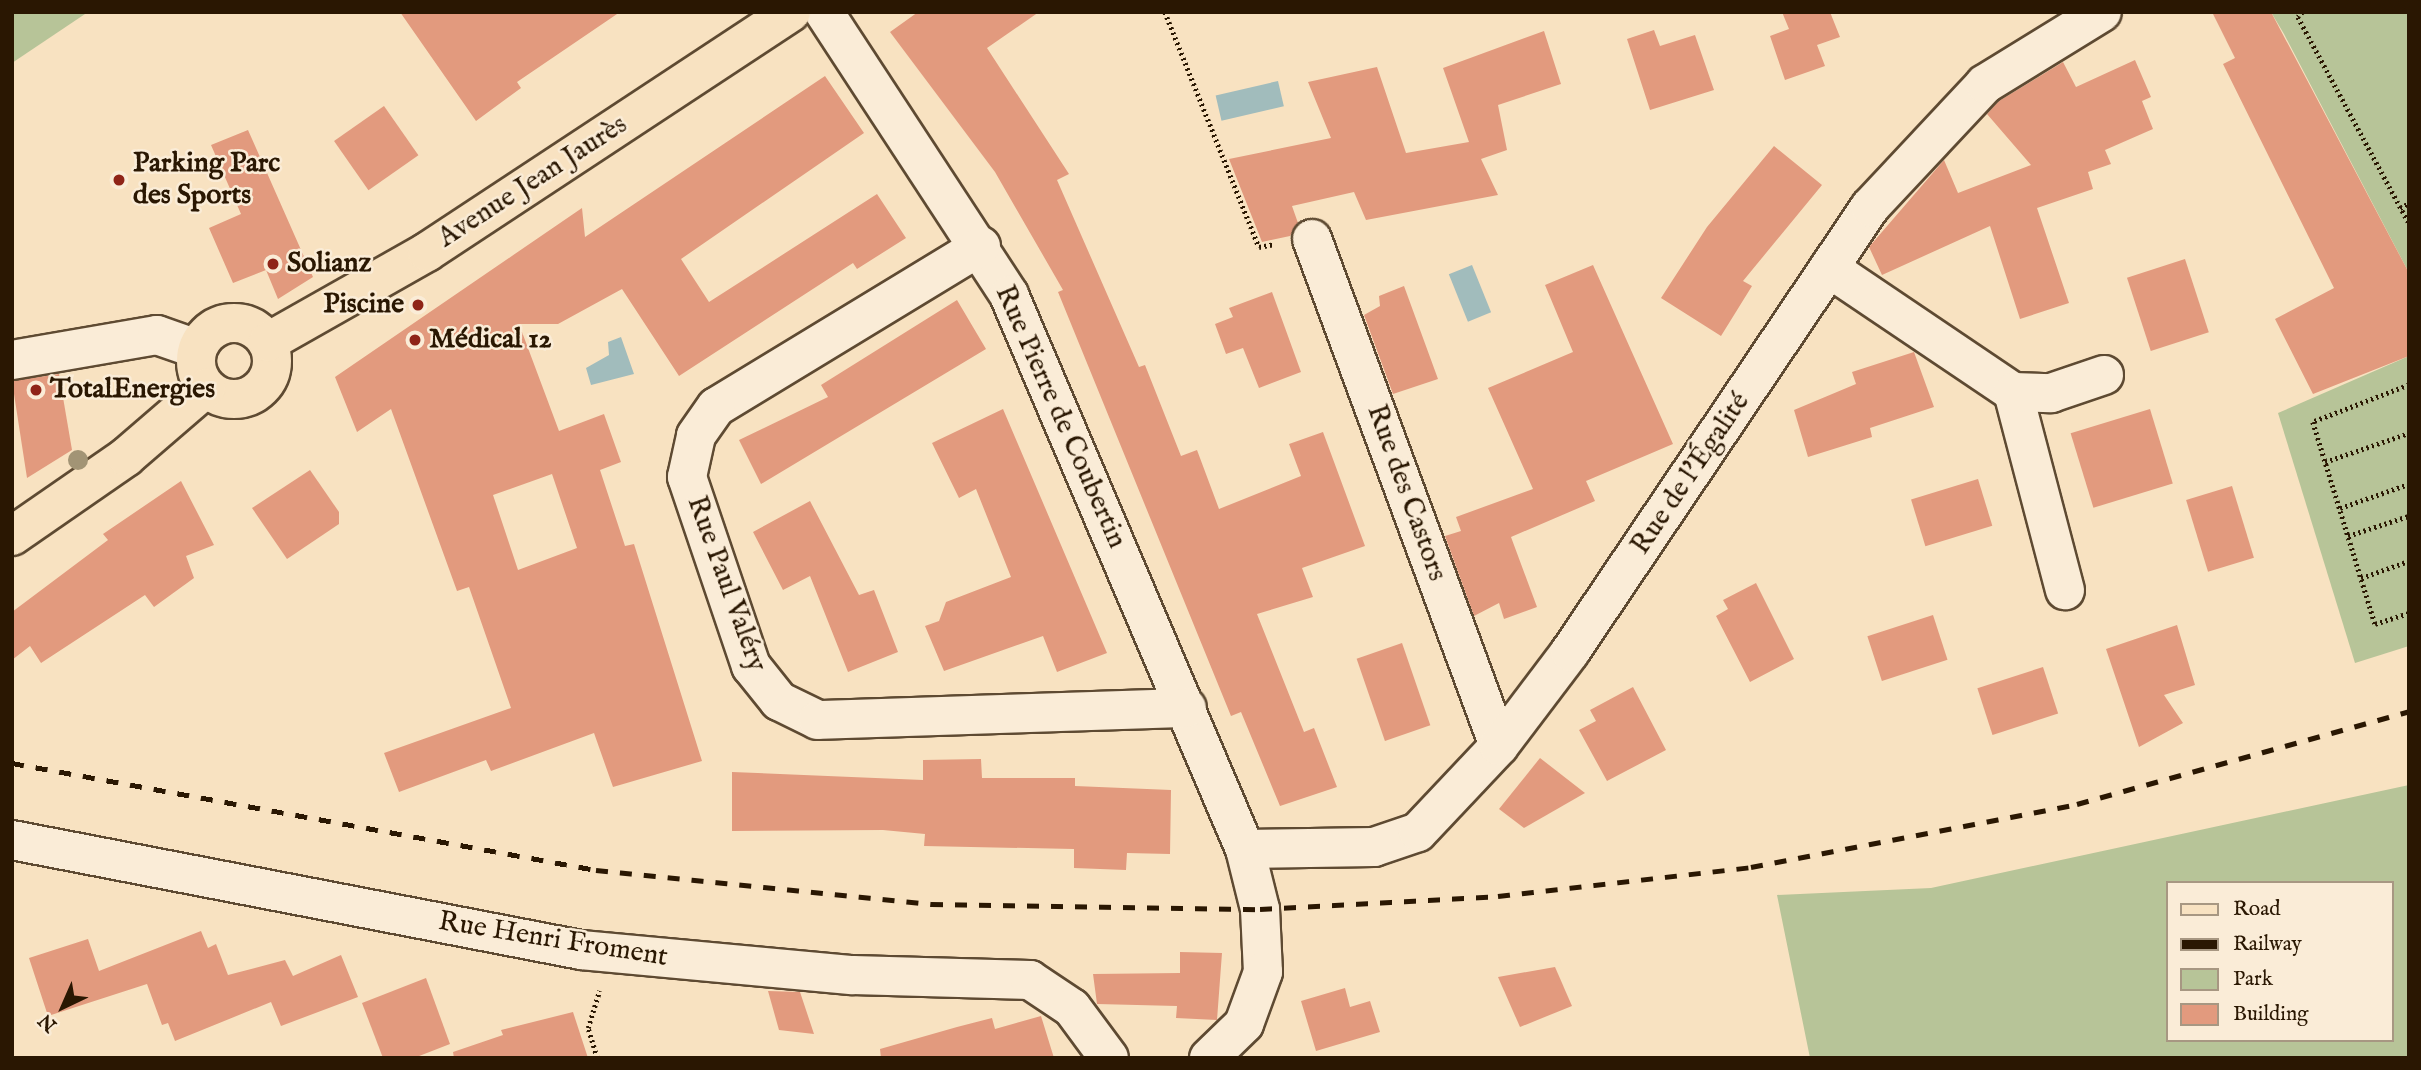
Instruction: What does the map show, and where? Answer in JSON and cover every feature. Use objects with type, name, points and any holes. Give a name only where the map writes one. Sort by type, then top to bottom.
[{"type":"main road","name":"Avenue Jean Jaurès","points":[[268,342],[427,252],[791,12]]},
{"type":"main road","points":[[230,323],[258,331],[268,342],[271,374],[250,397],[234,400],[206,388],[197,349],[216,327],[230,323]]},
{"type":"main road","points":[[12,536],[126,457],[206,388]]},
{"type":"street","name":"Rue Pierre de Coubertin","points":[[824,12],[981,246],[1009,295],[1245,849],[1260,909],[1263,972],[1244,1024],[1209,1058]]},
{"type":"street","name":"Rue de l'Égalité","points":[[1245,849],[1374,847],[1418,832],[1499,746],[1570,652],[1870,207],[1985,84],[2102,12]]},
{"type":"street","name":"Rue des Castors","points":[[1312,239],[1499,746]]},
{"type":"street","name":"Rue Paul Valéry","points":[[981,246],[716,407],[696,436],[687,477],[751,666],[779,701],[818,720],[1186,708]]},
{"type":"street","points":[[1829,268],[2012,392],[2051,393],[2104,375]]},
{"type":"street","points":[[12,360],[157,335],[197,349]]},
{"type":"street","points":[[2012,392],[2065,590]]},
{"type":"street","name":"Rue Henri Froment","points":[[12,840],[610,953],[853,975],[1030,980],[1072,1008],[1109,1058]]},
{"type":"path","points":[[1165,12],[1258,247]]},
{"type":"path","points":[[2303,12],[2298,17],[2409,223]]},
{"type":"path","points":[[2400,208],[2409,203]]},
{"type":"path","points":[[2409,385],[2313,422],[2375,624],[2409,613]]},
{"type":"path","points":[[2325,462],[2409,433]]},
{"type":"path","points":[[2340,508],[2409,484]]},
{"type":"path","points":[[2348,536],[2409,516]]},
{"type":"path","points":[[2361,578],[2409,561]]},
{"type":"path","points":[[597,1058],[588,1028],[610,953]]},
{"type":"green space","points":[[12,12],[88,12],[12,63]]},
{"type":"green space","points":[[2271,12],[2409,12],[2409,273],[2284,34]]},
{"type":"green space","points":[[2409,356],[2409,646],[2355,663],[2278,413]]},
{"type":"green space","points":[[2409,785],[2409,1058],[1810,1058],[1777,895],[1931,888]]},
{"type":"water","points":[[1278,81],[1284,106],[1221,121],[1216,95]]},
{"type":"water","points":[[1472,265],[1491,312],[1468,322],[1449,274]]},
{"type":"water","points":[[621,337],[634,374],[591,385],[586,368],[609,355],[608,342]]},
{"type":"building","points":[[400,12],[620,12],[517,82],[521,88],[476,121]]},
{"type":"building","points":[[918,12],[1039,12],[987,48],[1069,174],[1057,180],[1139,367],[1145,365],[1181,456],[1197,450],[1219,509],[1301,476],[1289,444],[1323,432],[1365,546],[1302,568],[1313,597],[1257,614],[1304,732],[1314,728],[1337,787],[1280,806],[1241,712],[1231,716],[1058,292],[1063,290],[995,172],[890,32]]},
{"type":"building","points":[[1782,12],[1830,12],[1840,37],[1817,45],[1825,66],[1785,80],[1770,36],[1789,29]]},
{"type":"building","points":[[2212,12],[2271,12],[2409,273],[2409,356],[2313,394],[2275,319],[2334,288],[2223,64],[2235,58]]},
{"type":"building","points":[[1654,30],[1660,46],[1695,35],[1714,90],[1650,110],[1627,39]]},
{"type":"building","points":[[1544,31],[1561,84],[1498,105],[1507,150],[1481,159],[1498,195],[1366,220],[1354,192],[1292,206],[1298,223],[1290,236],[1262,242],[1229,159],[1331,138],[1308,82],[1377,67],[1406,153],[1469,142],[1443,68]]},
{"type":"building","points":[[2135,60],[2151,97],[2142,101],[2153,129],[2105,150],[2111,164],[2088,172],[2093,189],[2037,208],[2069,303],[2020,319],[1990,226],[1882,275],[1869,247],[1944,160],[1958,193],[2031,165],[1987,114],[1999,101],[2063,62],[2076,87]]},
{"type":"building","points":[[825,76],[864,133],[681,259],[709,302],[877,194],[906,238],[857,269],[853,263],[679,376],[622,289],[558,324],[519,324],[559,431],[604,414],[621,462],[600,470],[625,546],[634,544],[702,761],[613,787],[594,733],[491,771],[486,760],[399,792],[384,753],[511,708],[469,587],[457,591],[391,409],[357,432],[335,377],[582,208],[585,237]],"holes":[[[552,474],[577,548],[518,570],[493,495]]]},
{"type":"building","points":[[384,106],[418,155],[368,190],[334,141]]},
{"type":"building","points":[[248,130],[313,277],[278,299],[266,270],[233,283],[209,228],[241,214],[211,145]]},
{"type":"building","points":[[1774,146],[1822,185],[1743,281],[1752,286],[1721,336],[1661,298],[1707,227]]},
{"type":"building","points":[[2185,259],[2209,332],[2151,351],[2127,278]]},
{"type":"building","points":[[1593,265],[1673,444],[1586,481],[1595,501],[1511,537],[1537,607],[1504,619],[1499,603],[1474,616],[1445,536],[1461,531],[1456,517],[1533,489],[1488,388],[1573,352],[1545,285]]},
{"type":"building","points":[[1404,286],[1438,379],[1393,394],[1364,315],[1380,306],[1379,296]]},
{"type":"building","points":[[1272,292],[1301,372],[1259,388],[1243,348],[1226,354],[1215,324],[1233,317],[1229,308]]},
{"type":"building","points":[[957,300],[986,349],[761,484],[739,440],[828,397],[821,385]]},
{"type":"building","points":[[1914,352],[1934,407],[1870,428],[1872,437],[1808,457],[1794,410],[1856,384],[1852,372]]},
{"type":"building","points":[[59,374],[72,450],[27,478],[12,381]]},
{"type":"building","points":[[1003,409],[1107,653],[1057,672],[1043,636],[944,671],[925,626],[939,621],[946,602],[1011,577],[976,489],[959,498],[932,443]]},
{"type":"building","points":[[2150,409],[2173,484],[2093,508],[2071,433]]},
{"type":"building","points":[[310,470],[339,512],[339,524],[287,559],[252,508]]},
{"type":"building","points":[[1978,479],[1992,526],[1925,546],[1911,499]]},
{"type":"building","points":[[181,481],[214,545],[186,556],[194,578],[154,607],[145,595],[41,663],[30,646],[12,660],[12,612],[108,540],[103,534]]},
{"type":"building","points":[[2232,486],[2254,558],[2208,572],[2186,500]]},
{"type":"building","points":[[810,501],[859,595],[874,590],[898,652],[848,672],[810,576],[783,590],[753,532]]},
{"type":"building","points":[[1756,583],[1794,659],[1750,682],[1716,616],[1728,609],[1723,600]]},
{"type":"building","points":[[1933,615],[1948,660],[1882,681],[1867,636]]},
{"type":"building","points":[[2177,625],[2195,685],[2164,695],[2183,723],[2139,747],[2106,649]]},
{"type":"building","points":[[1402,643],[1430,725],[1385,741],[1357,659]]},
{"type":"building","points":[[2043,667],[2058,714],[1993,735],[1977,688]]},
{"type":"building","points":[[1633,687],[1666,750],[1607,781],[1579,730],[1596,721],[1590,710]]},
{"type":"building","points":[[1540,758],[1585,793],[1524,828],[1499,809]]},
{"type":"building","points":[[981,759],[982,778],[1075,778],[1075,786],[1171,790],[1170,854],[1127,853],[1126,870],[1074,868],[1074,849],[924,846],[925,834],[883,830],[732,831],[732,772],[923,780],[923,760]]},
{"type":"building","points":[[201,931],[208,948],[216,944],[228,975],[285,960],[293,976],[341,955],[358,997],[281,1026],[271,1002],[175,1041],[168,1023],[162,1025],[147,984],[48,1016],[29,958],[88,939],[99,971]]},
{"type":"building","points":[[1180,952],[1222,953],[1217,1020],[1176,1018],[1177,1006],[1097,1004],[1093,974],[1180,973]]},
{"type":"building","points":[[1555,967],[1572,1006],[1520,1027],[1498,977]]},
{"type":"building","points":[[426,978],[450,1044],[414,1058],[383,1058],[362,1003]]},
{"type":"building","points":[[1345,988],[1350,1007],[1370,1001],[1380,1032],[1316,1051],[1301,1001]]},
{"type":"building","points":[[768,991],[800,992],[814,1034],[779,1030]]},
{"type":"building","points":[[573,1012],[588,1058],[454,1058],[453,1052],[503,1035],[501,1030]]},
{"type":"building","points":[[1041,1016],[1054,1058],[881,1058],[880,1049],[957,1027],[992,1018],[995,1029]]},
{"type":"railway","points":[[12,763],[596,870],[931,904],[1260,909],[1498,896],[1751,867],[2077,804],[2409,711]]},
{"type":"place","name":"Parking Parc des Sports","points":[[119,180]]},
{"type":"place","name":"Solianz","points":[[273,264]]},
{"type":"place","name":"Piscine","points":[[418,305]]},
{"type":"place","name":"Médical 12","points":[[415,340]]},
{"type":"place","name":"TotalEnergies","points":[[36,390]]}]
